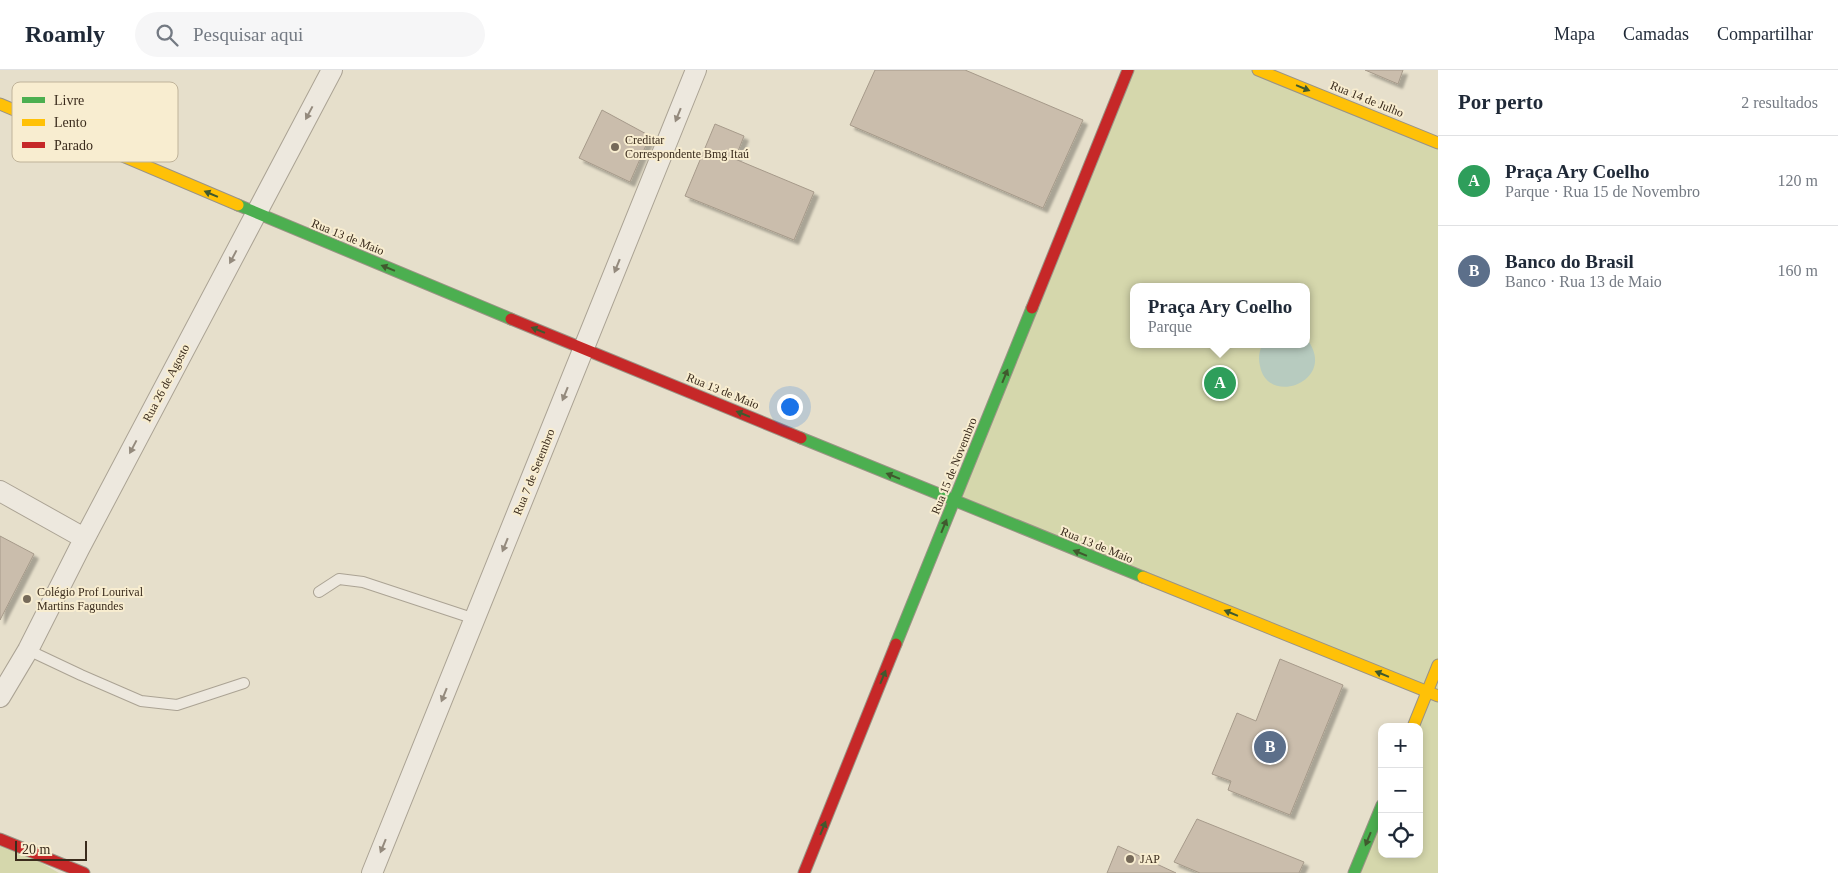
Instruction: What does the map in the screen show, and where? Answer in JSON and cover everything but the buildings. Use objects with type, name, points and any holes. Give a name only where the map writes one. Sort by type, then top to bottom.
[{"type":"street","name":"Rua 26 de Agosto","points":[[0,697],[28,650],[84,538],[332,70]]},
{"type":"street","name":"Rua 7 de Setembro","points":[[372,873],[696,70]]},
{"type":"street","name":"Rua 15 de Novembro","points":[[804,873],[1128,70]]},
{"type":"street","name":"Rua 14 de Julho","points":[[1258,70],[1438,143]]},
{"type":"street","name":"Rua 13 de Maio","points":[[0,104],[12,109]]},
{"type":"street","name":"Rua 13 de Maio","points":[[135,162],[256,214],[954,502],[1433,694]]},
{"type":"street","points":[[0,491],[84,538]]},
{"type":"street","points":[[1415,723],[1433,694],[1438,666]]},
{"type":"street","points":[[1354,873],[1379,813]]},
{"type":"street","points":[[0,839],[61,869],[84,873]]},
{"type":"lane","points":[[319,592],[339,578],[363,582],[475,619]]},
{"type":"lane","points":[[28,650],[141,701],[176,705],[244,683]]},
{"type":"green space","points":[[1128,70],[1258,70],[1438,143],[1438,873],[1354,873],[1378,815],[1378,858],[1423,858],[1423,723],[1420,723],[1427,692],[954,502]]},
{"type":"green space","points":[[0,839],[59,873],[0,873]]},
{"type":"shaded area","points":[[1310,346],[1314,353],[1314,366],[1308,376],[1299,384],[1287,387],[1275,385],[1266,379],[1260,366],[1262,348],[1310,348]]},
{"type":"traffic: fast","points":[[238,205],[511,319]]},
{"type":"traffic: fast","points":[[896,644],[1032,308]]},
{"type":"traffic: fast","points":[[801,438],[1143,577]]},
{"type":"traffic: fast","points":[[1354,873],[1379,813]]},
{"type":"traffic: slow","points":[[1258,70],[1438,143]]},
{"type":"traffic: slow","points":[[0,104],[12,109]]},
{"type":"traffic: slow","points":[[137,162],[238,205]]},
{"type":"traffic: slow","points":[[1143,577],[1438,696]]},
{"type":"traffic: slow","points":[[1415,723],[1438,665]]},
{"type":"traffic: jam","points":[[1032,308],[1128,70]]},
{"type":"traffic: jam","points":[[511,319],[801,438]]},
{"type":"traffic: jam","points":[[804,873],[896,644]]},
{"type":"traffic: jam","points":[[0,839],[84,873]]},
{"type":"place","name":"Creditar Correspondente Bmg Itaú","points":[[615,147]]},
{"type":"place","name":"Praça Ary Coelho","points":[[1220,383]]},
{"type":"place","name":"Colégio Prof Lourival Martins Fagundes","points":[[27,599]]},
{"type":"place","name":"Banco do Brasil","points":[[1270,747]]},
{"type":"place","name":"JAP","points":[[1130,859]]}]
